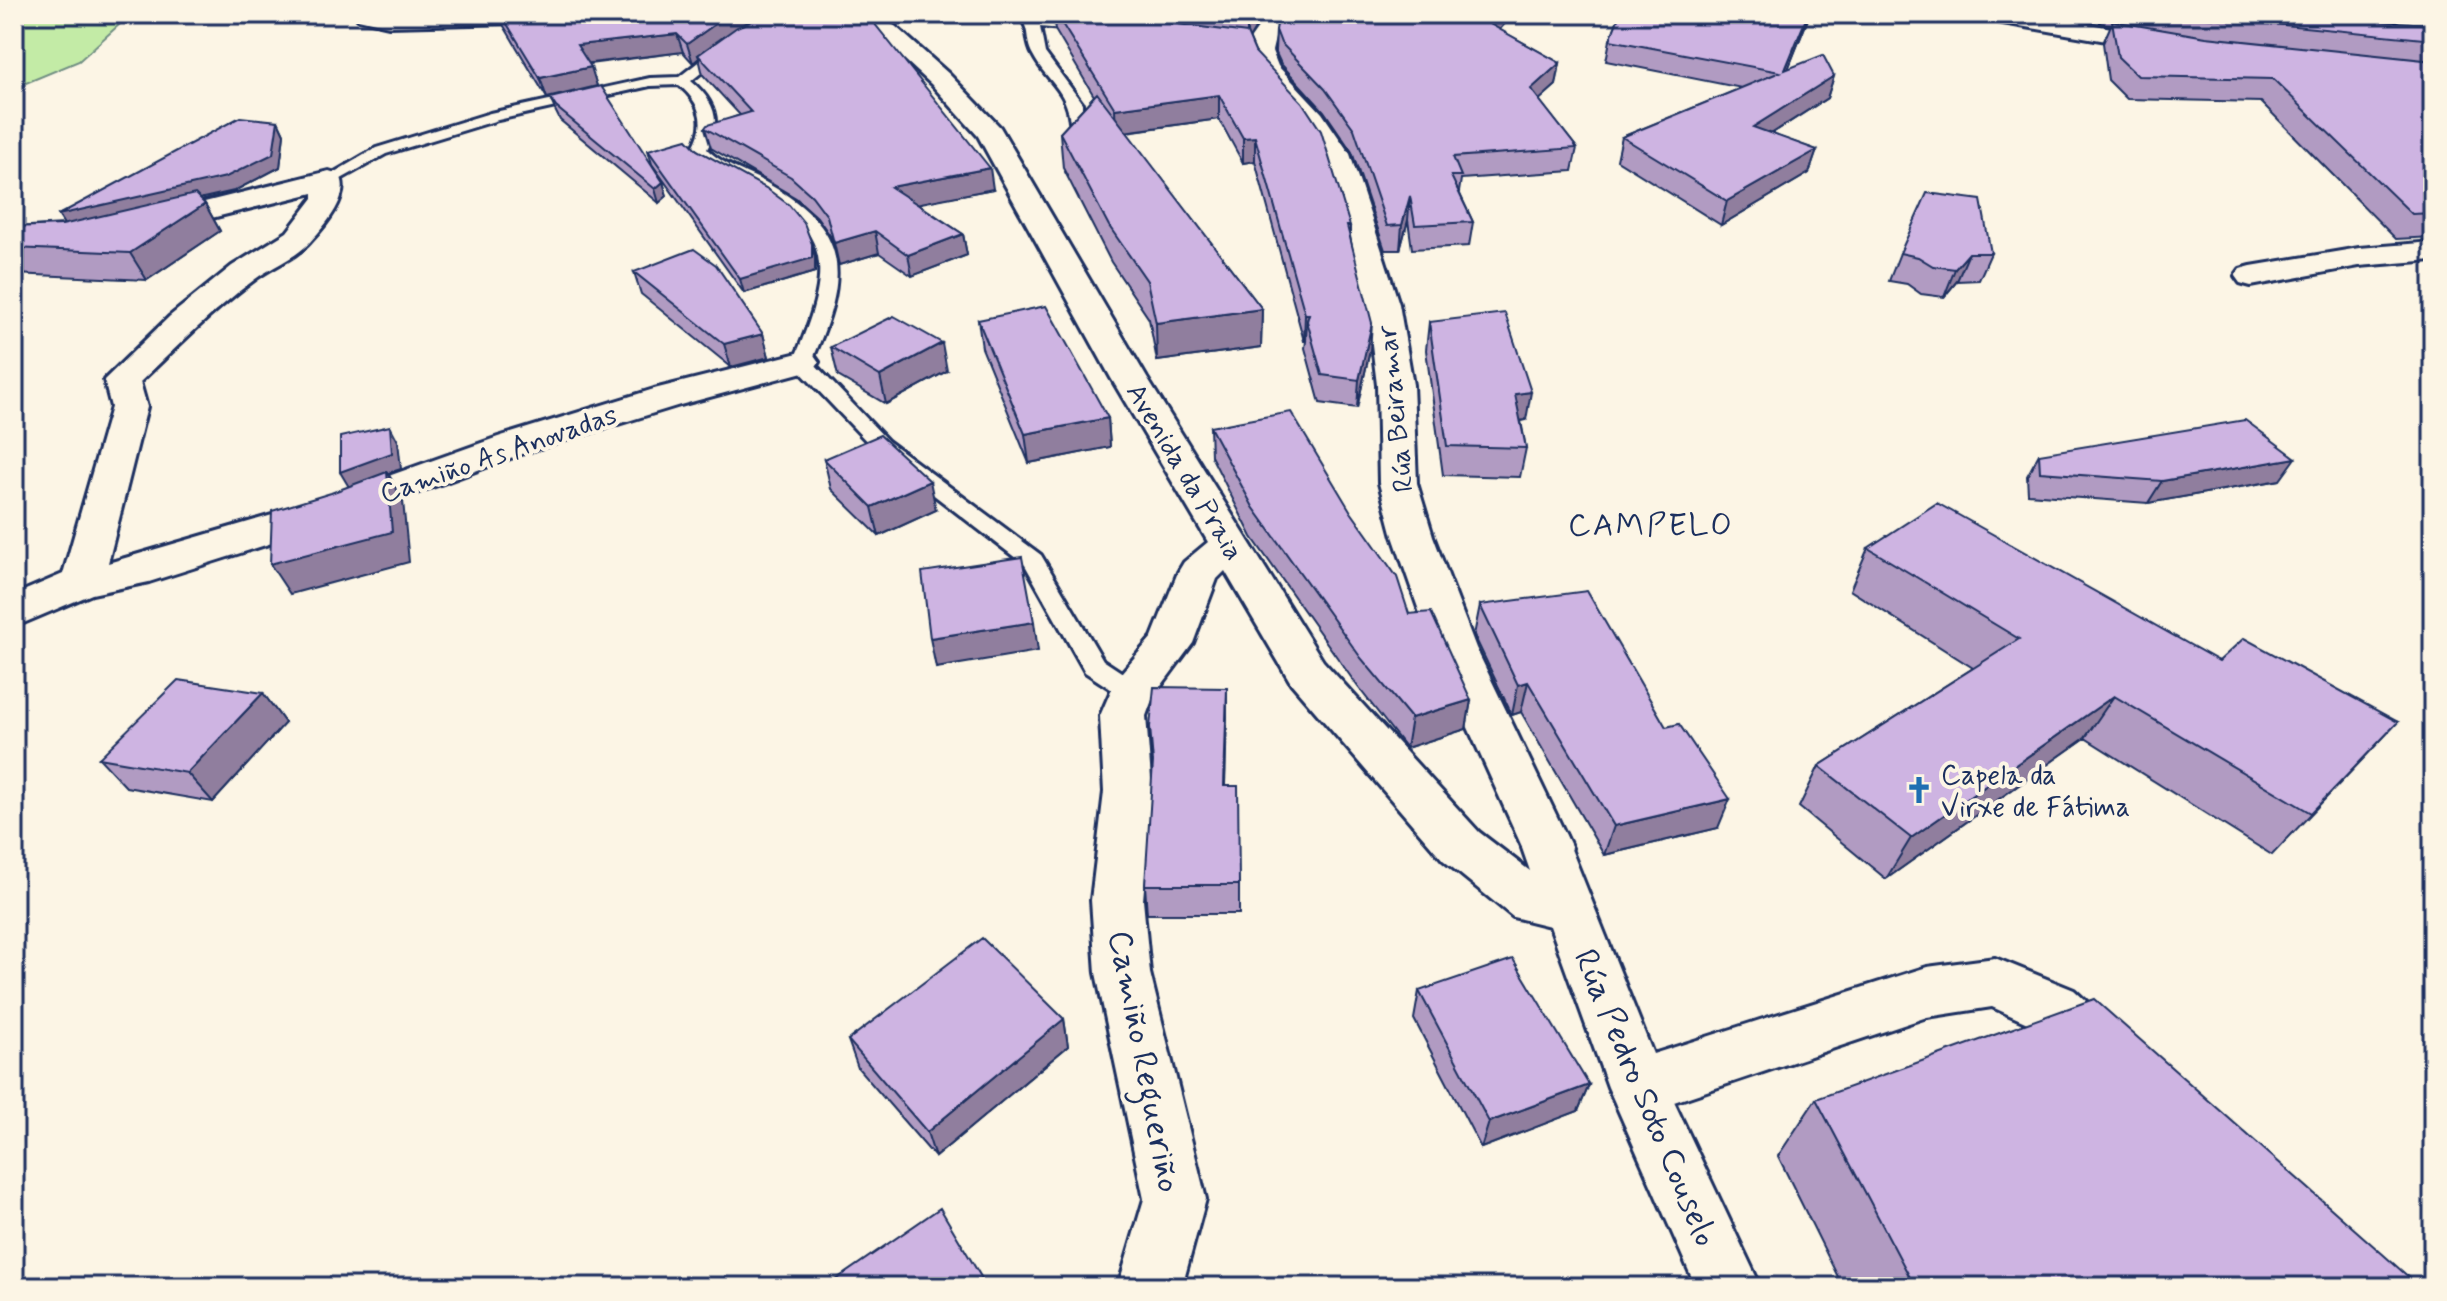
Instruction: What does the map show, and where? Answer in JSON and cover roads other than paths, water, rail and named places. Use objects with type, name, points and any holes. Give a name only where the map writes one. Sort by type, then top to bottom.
[{"type":"street","points":[[366,14],[389,19],[618,14]]},
{"type":"street","name":"Avenida da Praia","points":[[835,14],[866,20],[887,31],[940,79],[990,133],[1129,378],[1307,672],[1461,846],[1531,901],[1568,906]]},
{"type":"street","name":"Rúa Beiramar","points":[[1280,14],[1252,50],[1313,119],[1336,154],[1383,304],[1395,385],[1398,483],[1413,536],[1454,648],[1547,848],[1568,906]]},
{"type":"street","points":[[1991,14],[2195,49]]},
{"type":"street","points":[[82,582],[129,407],[122,380],[182,323],[243,273],[298,238],[327,199],[329,180],[124,230]]},
{"type":"street","points":[[2251,276],[2359,257],[2433,251]]},
{"type":"street","name":"Camiño As Anovadas","points":[[14,612],[82,582],[134,572],[324,513],[511,445],[624,410],[802,362]]},
{"type":"street","points":[[1132,691],[1171,643],[1199,572],[1230,545]]},
{"type":"street","name":"Camiño Regueriño","points":[[1132,691],[1123,716],[1128,792],[1118,914],[1123,973],[1175,1199],[1150,1287]]},
{"type":"street","name":"Rúa Pedro Soto Couselo","points":[[1568,906],[1637,1087],[1729,1287]]},
{"type":"street","points":[[1637,1087],[1927,992],[1995,982],[2054,1008],[2146,1094]]},
{"type":"lane","points":[[1077,122],[1075,103],[1038,53],[1028,18],[1062,19],[1090,27]]},
{"type":"lane","points":[[682,81],[705,61],[746,35]]},
{"type":"lane","points":[[329,180],[381,151],[495,116],[650,82],[682,81],[699,94],[709,111],[709,135],[699,149],[707,158],[790,205],[816,227],[830,264],[823,313],[802,362],[881,445],[1033,560],[1094,666],[1132,691]]},
{"type":"place","name":"Capela da Virxe de Fátima","points":[[1919,790]]},
{"type":"district","name":"CAMPELO","points":[[1651,524]]}]
